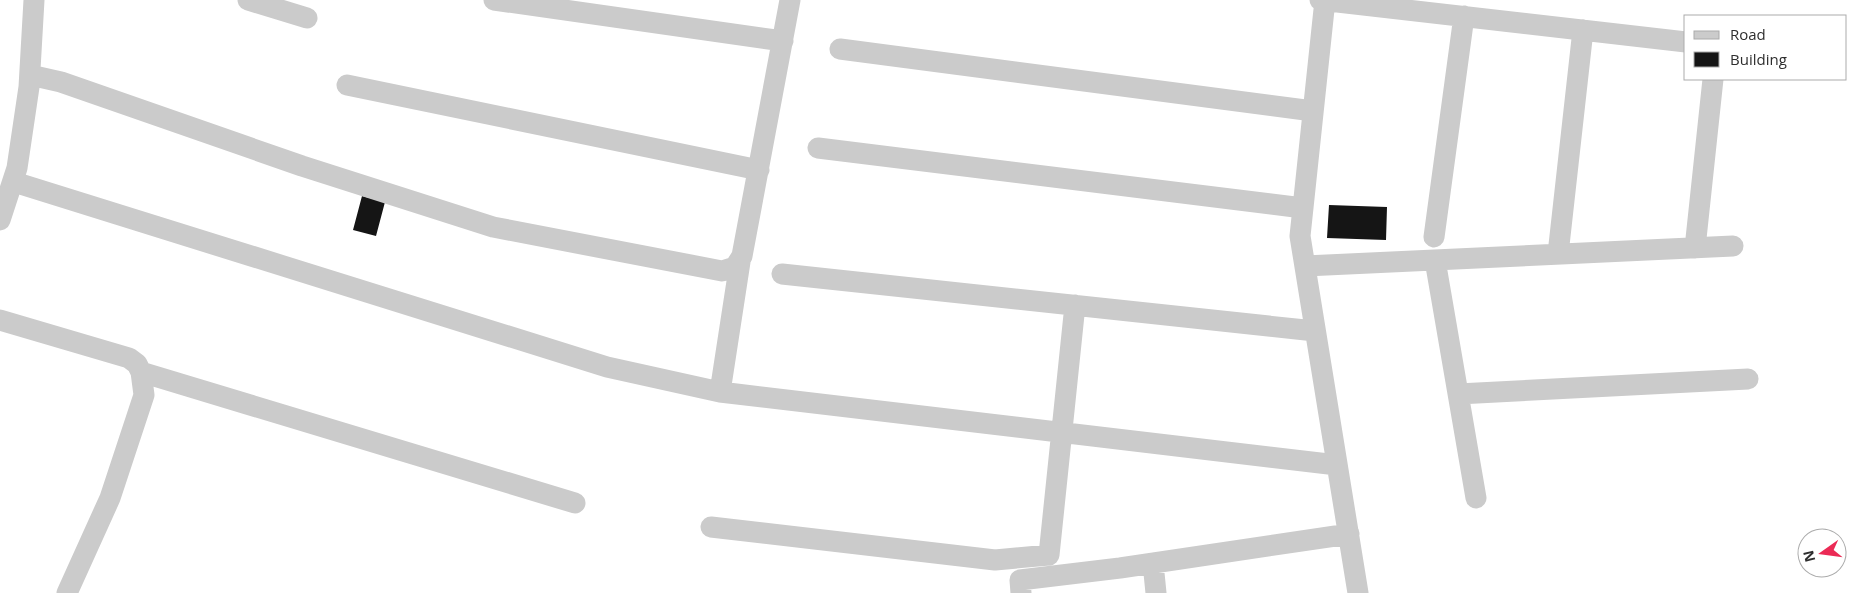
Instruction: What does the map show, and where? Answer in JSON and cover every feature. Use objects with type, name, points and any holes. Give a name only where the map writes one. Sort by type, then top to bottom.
[{"type":"street","points":[[0,220],[14,182],[30,75],[34,0]]},
{"type":"street","points":[[248,0],[307,18]]},
{"type":"street","points":[[494,0],[783,41]]},
{"type":"street","points":[[720,392],[740,262],[790,0]]},
{"type":"street","points":[[1320,0],[1684,42]]},
{"type":"street","points":[[1325,0],[1300,236],[1358,593]]},
{"type":"street","points":[[1434,237],[1464,16]]},
{"type":"street","points":[[1558,254],[1583,30]]},
{"type":"street","points":[[840,49],[1313,111]]},
{"type":"street","points":[[30,75],[61,82],[302,166],[493,227],[722,270],[729,270],[740,262]]},
{"type":"street","points":[[1695,248],[1713,80]]},
{"type":"street","points":[[347,85],[759,170]]},
{"type":"street","points":[[818,148],[1303,208]]},
{"type":"street","points":[[14,182],[607,367],[720,392],[1337,465]]},
{"type":"street","points":[[1305,266],[1733,246]]},
{"type":"street","points":[[1436,260],[1476,498]]},
{"type":"street","points":[[782,274],[1315,330]]},
{"type":"street","points":[[712,528],[996,560],[1049,555],[1075,305]]},
{"type":"street","points":[[0,320],[130,358],[137,364],[141,372],[144,395],[110,498],[67,593]]},
{"type":"street","points":[[141,372],[575,503]]},
{"type":"street","points":[[1458,394],[1748,379]]},
{"type":"street","points":[[1021,593],[1020,580],[1153,563],[1349,534]]},
{"type":"street","points":[[1153,563],[1156,593]]},
{"type":"building","points":[[362,196],[385,202],[376,236],[353,230]]},
{"type":"building","points":[[1329,205],[1387,207],[1386,240],[1327,238]]}]
